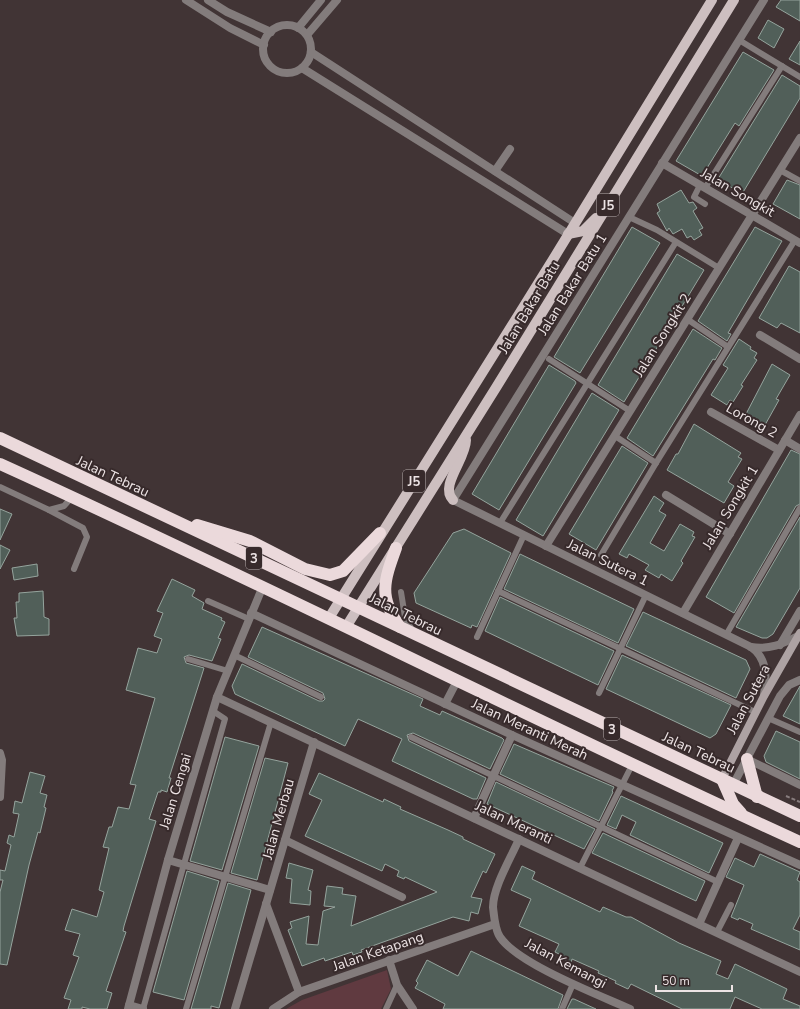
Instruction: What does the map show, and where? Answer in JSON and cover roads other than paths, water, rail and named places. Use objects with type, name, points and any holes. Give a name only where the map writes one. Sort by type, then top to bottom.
[{"type":"highway","name":"Jalan Tebrau","points":[[0,438],[417,635],[727,784],[800,816]]},
{"type":"highway","name":"3","points":[[0,464],[263,586],[632,765],[800,842]]},
{"type":"highway","points":[[168,518],[219,531],[250,541],[305,569],[330,575],[344,571],[380,533]]},
{"type":"highway","points":[[396,548],[388,572],[385,593],[388,610],[401,628]]},
{"type":"highway","points":[[748,759],[757,797]]},
{"type":"highway","points":[[698,795],[710,795],[727,784],[736,808],[745,817]]},
{"type":"main road","name":"Jalan Bakar Batu","points":[[329,618],[380,533],[573,230],[712,0]]},
{"type":"main road","name":"Jalan Bakar Batu","points":[[346,627],[497,386],[734,0]]},
{"type":"main road","points":[[497,386],[526,331],[575,251],[573,230],[583,230],[599,214],[664,107],[701,53]]},
{"type":"main road","points":[[453,500],[448,491],[449,483],[465,451],[466,436]]},
{"type":"street","points":[[186,0],[230,28],[264,45]]},
{"type":"street","points":[[208,0],[227,12],[271,32]]},
{"type":"street","points":[[298,28],[321,0]]},
{"type":"street","points":[[307,35],[337,0]]},
{"type":"street","name":"Jalan Bakar Batu 1","points":[[453,500],[764,0]]},
{"type":"street","points":[[284,25],[298,28],[307,35],[311,52],[310,58],[302,68],[287,73],[272,67],[266,61],[264,45],[271,32],[284,25]]},
{"type":"street","points":[[311,52],[495,171],[573,230]]},
{"type":"street","points":[[302,68],[573,230]]},
{"type":"street","name":"Jalan Songkit 2","points":[[546,546],[800,138]]},
{"type":"street","points":[[495,171],[510,149]]},
{"type":"street","name":"Jalan Songkit","points":[[662,163],[798,241]]},
{"type":"street","points":[[760,335],[800,359]]},
{"type":"street","name":"Lorong 2","points":[[711,412],[779,450]]},
{"type":"street","name":"Jalan Songkit 1","points":[[683,613],[800,415]]},
{"type":"street","points":[[785,440],[800,449]]},
{"type":"street","points":[[666,495],[730,534]]},
{"type":"street","name":"Jalan Sutera 1","points":[[453,500],[751,647],[766,649],[780,645],[799,635]]},
{"type":"street","name":"Jalan Cengai","points":[[128,1007],[168,860],[217,697],[263,586]]},
{"type":"street","points":[[780,645],[800,611]]},
{"type":"street","name":"Jalan Meranti Merah","points":[[250,616],[800,865]]},
{"type":"street","name":"Jalan Sutera","points":[[727,784],[755,712],[799,635]]},
{"type":"street","name":"Jalan Sutera 1","points":[[751,647],[761,657],[764,665],[766,684],[764,696]]},
{"type":"street","name":"Jalan Sutera","points":[[727,784],[748,759],[768,718],[785,689],[794,682],[800,680]]},
{"type":"street","points":[[445,704],[457,681]]},
{"type":"street","name":"Jalan Meranti","points":[[217,697],[800,972]]},
{"type":"street","points":[[474,818],[512,735]]},
{"type":"street","name":"Jalan Merbau","points":[[235,1009],[314,742]]},
{"type":"street","points":[[0,753],[2,760],[0,797]]},
{"type":"street","points":[[748,759],[800,784]]},
{"type":"street","points":[[699,924],[738,838]]},
{"type":"street","name":"Jalan Kemangi","points":[[519,839],[500,883],[493,906],[495,924],[500,937],[515,951],[534,964],[573,984],[630,1009]]},
{"type":"street","points":[[285,840],[402,897]]},
{"type":"street","points":[[168,860],[270,890]]},
{"type":"street","points":[[266,904],[299,992]]},
{"type":"street","name":"Jalan Ketapang","points":[[273,1009],[299,992],[495,924]]},
{"type":"street","points":[[390,960],[397,985],[413,1009]]},
{"type":"street","points":[[128,1007],[143,1009]]},
{"type":"lane","points":[[739,40],[800,77]]},
{"type":"lane","points":[[706,204],[694,197],[703,186],[782,66]]},
{"type":"lane","points":[[780,170],[800,181]]},
{"type":"lane","points":[[629,217],[676,242],[719,268]]},
{"type":"lane","points":[[601,555],[728,347],[798,241]]},
{"type":"lane","points":[[500,523],[676,242]]},
{"type":"lane","points":[[688,318],[728,347]]},
{"type":"lane","points":[[549,359],[630,411]]},
{"type":"lane","points":[[615,436],[656,463]]},
{"type":"lane","points":[[0,486],[84,528],[87,536],[74,569]]},
{"type":"lane","points":[[49,510],[64,506],[72,497]]},
{"type":"lane","points":[[726,635],[800,508]]},
{"type":"lane","points":[[477,637],[524,535]]},
{"type":"lane","points":[[498,591],[755,712]]},
{"type":"lane","points":[[401,592],[406,617],[417,635]]},
{"type":"lane","points":[[599,693],[646,595]]},
{"type":"lane","points":[[208,601],[250,616]]},
{"type":"lane","points":[[234,655],[321,697]]},
{"type":"lane","points":[[188,659],[228,671]]},
{"type":"lane","points":[[143,1009],[225,719],[213,711]]},
{"type":"lane","points":[[768,718],[800,732]]},
{"type":"lane","points":[[186,1009],[271,722]]},
{"type":"lane","points":[[411,737],[718,882]]},
{"type":"lane","points":[[580,868],[632,765]]},
{"type":"lane","points":[[718,932],[731,905]]},
{"type":"lane","points":[[562,1009],[573,984]]},
{"type":"lane","points":[[386,1009],[397,985]]}]
